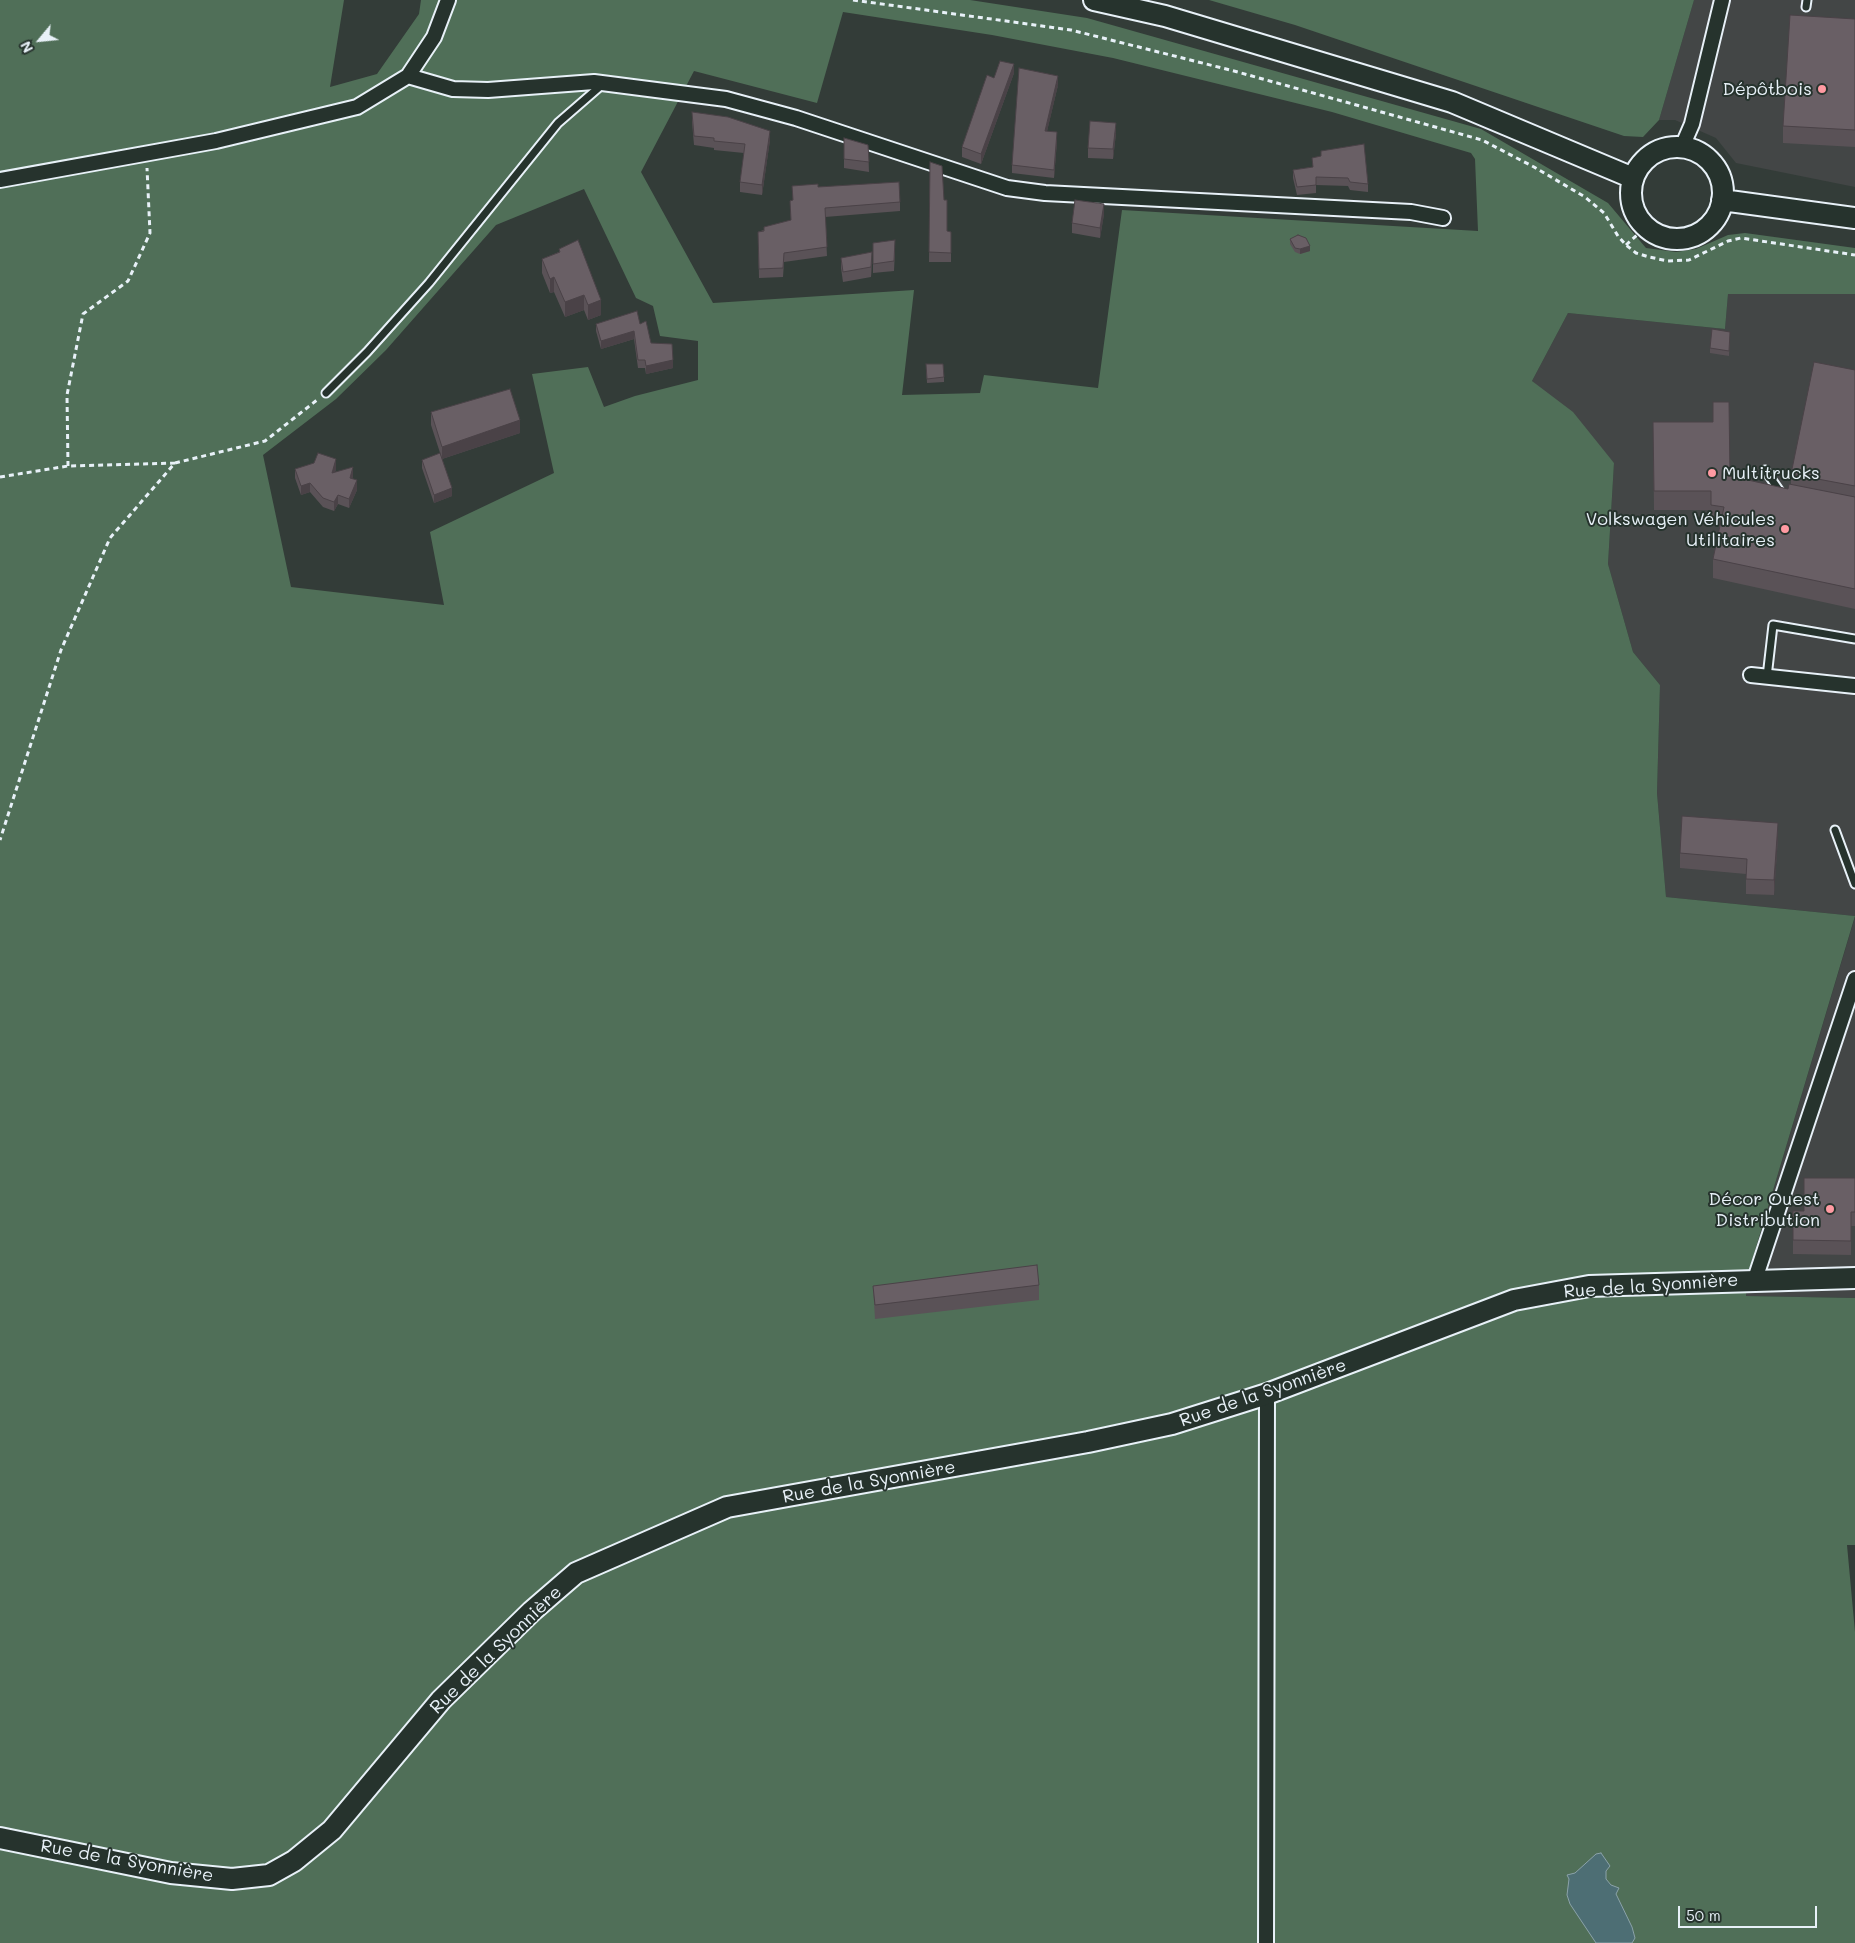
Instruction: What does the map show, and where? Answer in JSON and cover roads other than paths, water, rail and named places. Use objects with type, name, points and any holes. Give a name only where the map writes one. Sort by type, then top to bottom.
[{"type":"street","points":[[0,180],[147,154],[357,108],[408,76],[434,37],[448,0]]},
{"type":"street","points":[[1094,0],[1165,16],[1452,102],[1633,178]]},
{"type":"street","points":[[1682,147],[1692,124],[1722,0]]},
{"type":"street","points":[[408,76],[453,89],[470,90],[594,82],[726,99],[796,118],[1007,188],[1045,193],[1411,212],[1443,218]]},
{"type":"street","points":[[1682,147],[1696,151],[1708,160],[1717,171],[1722,186],[1722,200],[1713,221],[1695,235],[1680,239],[1665,238],[1651,232],[1640,221],[1633,208],[1630,193],[1633,178],[1641,164],[1652,154],[1666,148],[1682,147]]},
{"type":"street","points":[[1722,200],[1855,218]]},
{"type":"street","points":[[1751,675],[1855,686]]},
{"type":"street","points":[[1755,1280],[1855,979]]},
{"type":"street","name":"Rue de la Syonnière","points":[[0,1838],[171,1873],[232,1879],[268,1875],[294,1861],[332,1830],[441,1700],[532,1611],[576,1573],[727,1507],[1172,1424],[1267,1394],[1514,1300],[1588,1286],[1855,1278]]},
{"type":"street","points":[[1266,1943],[1267,1394]]},
{"type":"lane","points":[[326,393],[367,352],[429,283],[558,123],[604,83]]},
{"type":"lane","points":[[1764,470],[1784,497]]},
{"type":"lane","points":[[1767,677],[1774,625],[1855,639]]},
{"type":"lane","points":[[1835,830],[1855,884]]},
{"type":"water","points":[[1601,1853],[1610,1866],[1606,1871],[1606,1879],[1611,1885],[1619,1888],[1616,1894],[1632,1927],[1635,1938],[1632,1943],[1596,1943],[1570,1904],[1567,1895],[1569,1879],[1567,1875],[1575,1873],[1596,1854]]},
{"type":"place","name":"Dépôtbois","points":[[1822,89]]},
{"type":"place","name":"Multitrucks","points":[[1712,473]]},
{"type":"place","name":"Volkswagen Véhicules Utilitaires","points":[[1785,529]]},
{"type":"place","name":"Décor Ouest Distribution","points":[[1830,1209]]}]
